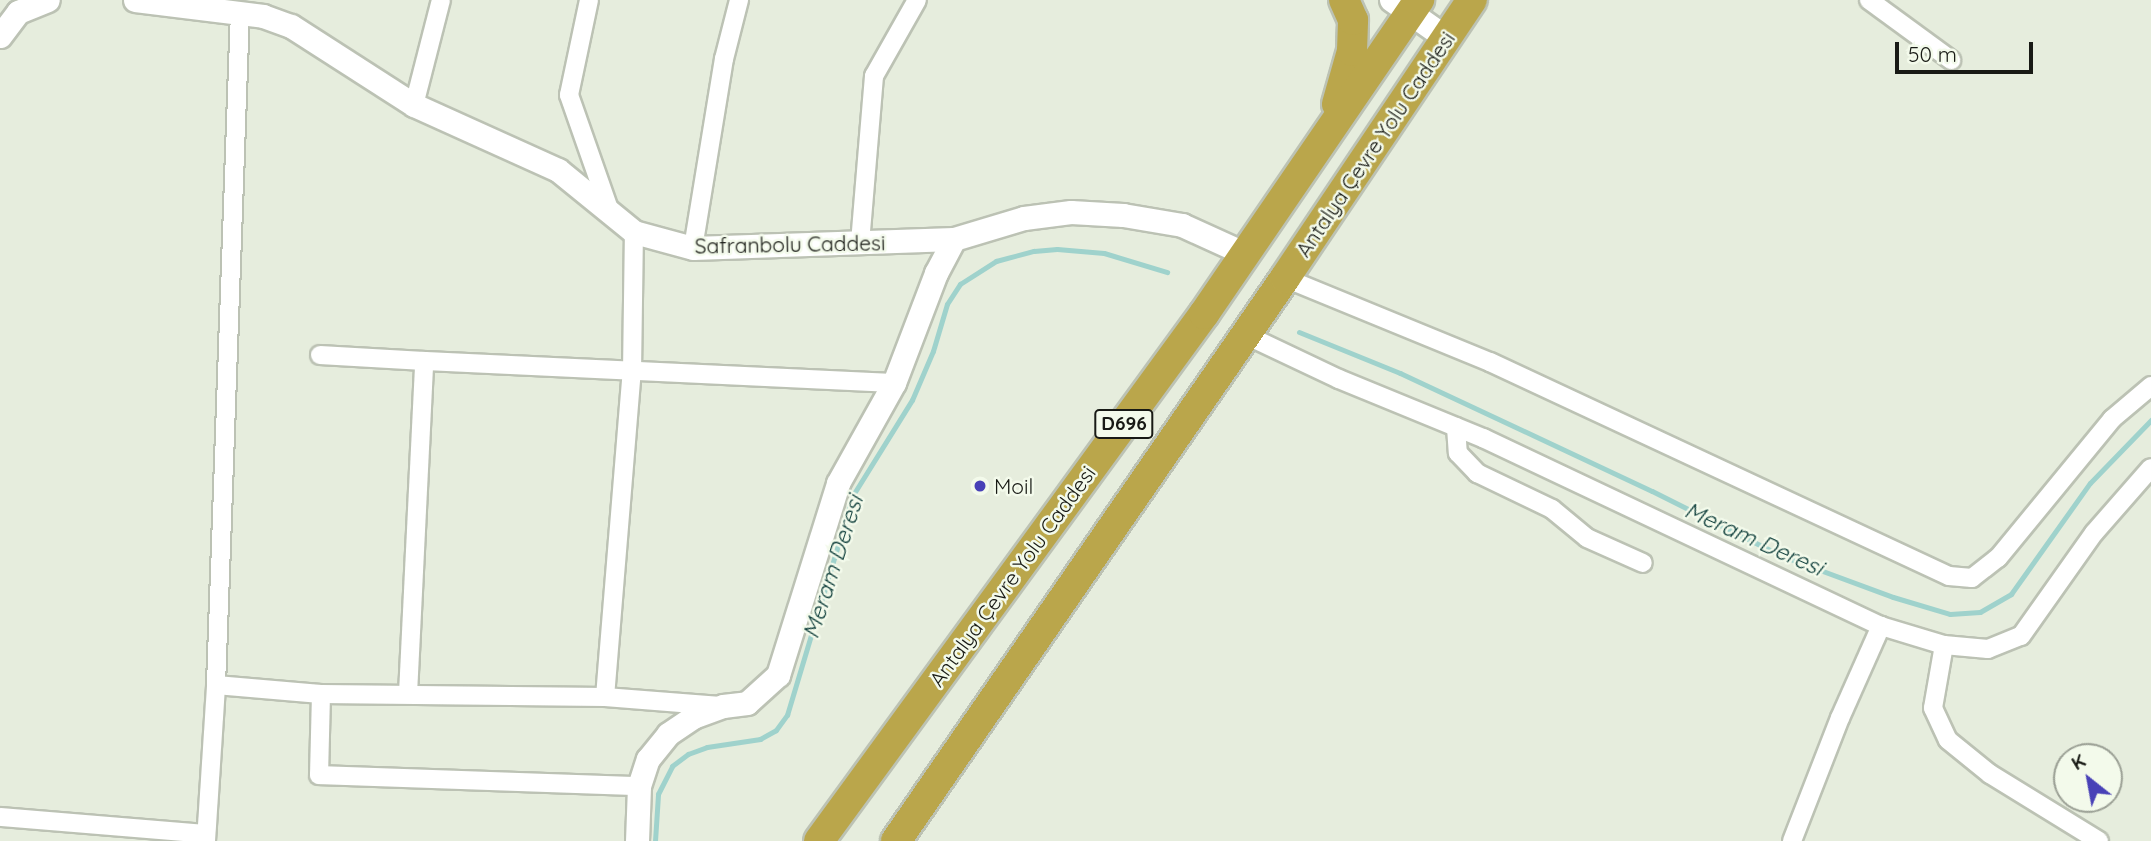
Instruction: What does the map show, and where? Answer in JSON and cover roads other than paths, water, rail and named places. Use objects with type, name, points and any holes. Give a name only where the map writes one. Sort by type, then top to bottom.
[{"type":"highway","points":[[1324,139],[1345,82],[1352,51],[1353,20],[1344,0]]},
{"type":"highway","name":"Antalya Çevre Yolu Caddesi","points":[[896,841],[1285,278],[1471,0]]},
{"type":"highway","name":"Antalya Çevre Yolu Caddesi","points":[[819,841],[1246,254],[1324,139],[1407,4]]},
{"type":"main road","points":[[1407,4],[1446,38]]},
{"type":"street","points":[[0,36],[18,12],[48,0]]},
{"type":"street","name":"Safranbolu Caddesi","points":[[135,0],[181,2],[240,12],[264,8],[414,105],[558,170],[634,232],[693,248],[954,239],[1024,218],[1071,212],[1123,215],[1182,225],[1246,254]]},
{"type":"street","points":[[414,105],[441,0]]},
{"type":"street","points":[[589,0],[569,95],[610,213]]},
{"type":"street","points":[[693,248],[724,59],[739,0]]},
{"type":"street","points":[[859,243],[874,76],[918,0]]},
{"type":"street","points":[[1869,0],[1951,60]]},
{"type":"street","points":[[0,817],[205,837],[216,685],[240,12]]},
{"type":"street","points":[[605,698],[632,372],[634,232]]},
{"type":"street","points":[[216,685],[321,694],[605,698],[723,706],[747,703],[778,676],[838,483],[894,383],[936,273],[954,239]]},
{"type":"street","points":[[1285,278],[1490,362],[1949,576],[1972,578],[1998,558],[2112,419],[2151,386]]},
{"type":"street","points":[[1246,335],[1339,379],[1456,427],[1881,626],[1944,645],[1988,649],[2021,636],[2094,533],[2151,468]]},
{"type":"street","points":[[320,355],[894,383]]},
{"type":"street","points":[[408,694],[424,361]]},
{"type":"street","points":[[1456,427],[1458,453],[1477,473],[1552,509],[1587,538],[1643,564]]},
{"type":"street","points":[[1792,841],[1840,718],[1881,626]]},
{"type":"street","points":[[1944,645],[1934,708],[1948,740],[1990,774],[2099,841]]},
{"type":"street","points":[[321,694],[319,775],[639,786]]},
{"type":"street","points":[[637,841],[639,786],[649,759],[668,734],[692,718],[723,706]]},
{"type":"waterway","name":"Meram Deresi","points":[[655,841],[658,794],[672,766],[688,754],[707,747],[760,739],[776,730],[787,715],[853,495],[912,400],[933,351],[947,304],[960,284],[996,261],[1034,251],[1057,249],[1104,253],[1167,272]]},
{"type":"waterway","name":"Meram Deresi","points":[[1299,332],[1400,373],[1652,491],[1782,556],[1893,597],[1950,614],[1980,612],[2011,594],[2090,483],[2151,420]]},
{"type":"place","name":"Moil","points":[[980,486]]}]
